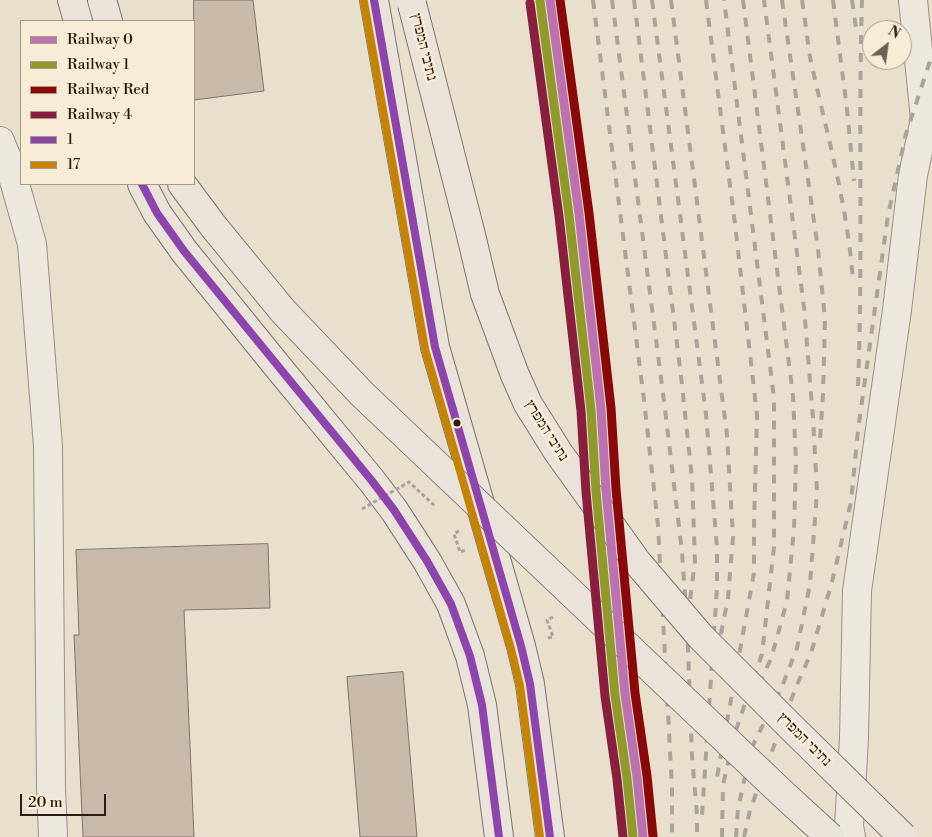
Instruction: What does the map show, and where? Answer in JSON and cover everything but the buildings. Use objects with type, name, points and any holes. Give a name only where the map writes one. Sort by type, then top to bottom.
[{"type":"highway","points":[[72,0],[78,20]]},
{"type":"highway","points":[[102,0],[108,20]]},
{"type":"highway","points":[[374,0],[435,347],[521,646],[530,684],[550,837]]},
{"type":"highway","name":"נתיבי המפרץ","points":[[412,2],[485,294],[515,375],[528,404],[558,452],[637,562],[701,637],[903,837]]},
{"type":"highway","points":[[143,185],[157,213],[184,251],[394,510],[427,561],[451,604],[470,656],[482,705],[499,837]]},
{"type":"highway","points":[[183,185],[214,227],[283,311],[362,394],[830,837]]},
{"type":"lane","points":[[851,837],[849,826],[854,738],[857,591],[897,310],[913,175],[925,119],[913,0]]},
{"type":"lane","points":[[0,141],[9,163],[32,244],[48,448],[53,837]]},
{"type":"path","points":[[362,509],[409,482],[438,509]]},
{"type":"path","points":[[547,620],[555,619],[550,613]]},
{"type":"railway","points":[[593,0],[658,525],[672,787],[672,837]]},
{"type":"railway","points":[[612,0],[682,552],[697,837]]},
{"type":"railway","points":[[634,0],[692,478],[695,561],[690,600]]},
{"type":"railway","points":[[652,0],[706,414],[717,548],[717,587],[702,815]]},
{"type":"railway","points":[[671,0],[727,435],[733,537],[728,598],[719,644]]},
{"type":"railway","points":[[706,0],[757,415],[754,573],[717,782]]},
{"type":"railway","points":[[722,837],[723,785],[735,733],[762,654],[774,547],[774,398],[724,0]]},
{"type":"railway","points":[[743,0],[793,396],[796,461],[794,529],[787,601],[771,659],[757,688]]},
{"type":"railway","points":[[736,837],[738,809],[751,749],[781,689],[797,648],[810,584],[817,492],[804,307],[764,0]]},
{"type":"railway","points":[[782,0],[818,249],[825,319],[820,439]]},
{"type":"railway","points":[[802,0],[810,57],[836,169],[846,225],[853,282]]},
{"type":"railway","points":[[833,0],[854,181]]},
{"type":"railway","points":[[852,0],[856,28]]},
{"type":"railway","points":[[858,386],[862,0]]},
{"type":"railway","points":[[744,837],[750,810],[796,687],[811,653],[832,582],[851,502],[858,430],[888,215],[906,134],[932,55]]},
{"type":"rail line","name":"0","points":[[550,0],[579,214],[601,409],[606,490],[625,694],[637,777],[643,837]]},
{"type":"rail line","name":"Red","points":[[560,0],[589,213],[611,408],[616,489],[635,693],[647,776],[653,836]]},
{"type":"rail line","name":"1","points":[[540,1],[569,215],[591,410],[596,491],[615,695],[633,837]]},
{"type":"rail line","name":"4","points":[[530,3],[559,216],[581,411],[586,492],[605,696],[623,837]]},
{"type":"transit line","name":"1","points":[[374,0],[435,347],[521,646],[530,684],[550,837]]},
{"type":"transit line","name":"17","points":[[364,2],[425,349],[520,686],[540,837]]},
{"type":"transit line","name":"1","points":[[143,185],[157,213],[184,251],[394,510],[427,561],[451,604],[470,656],[482,705],[499,837]]}]
